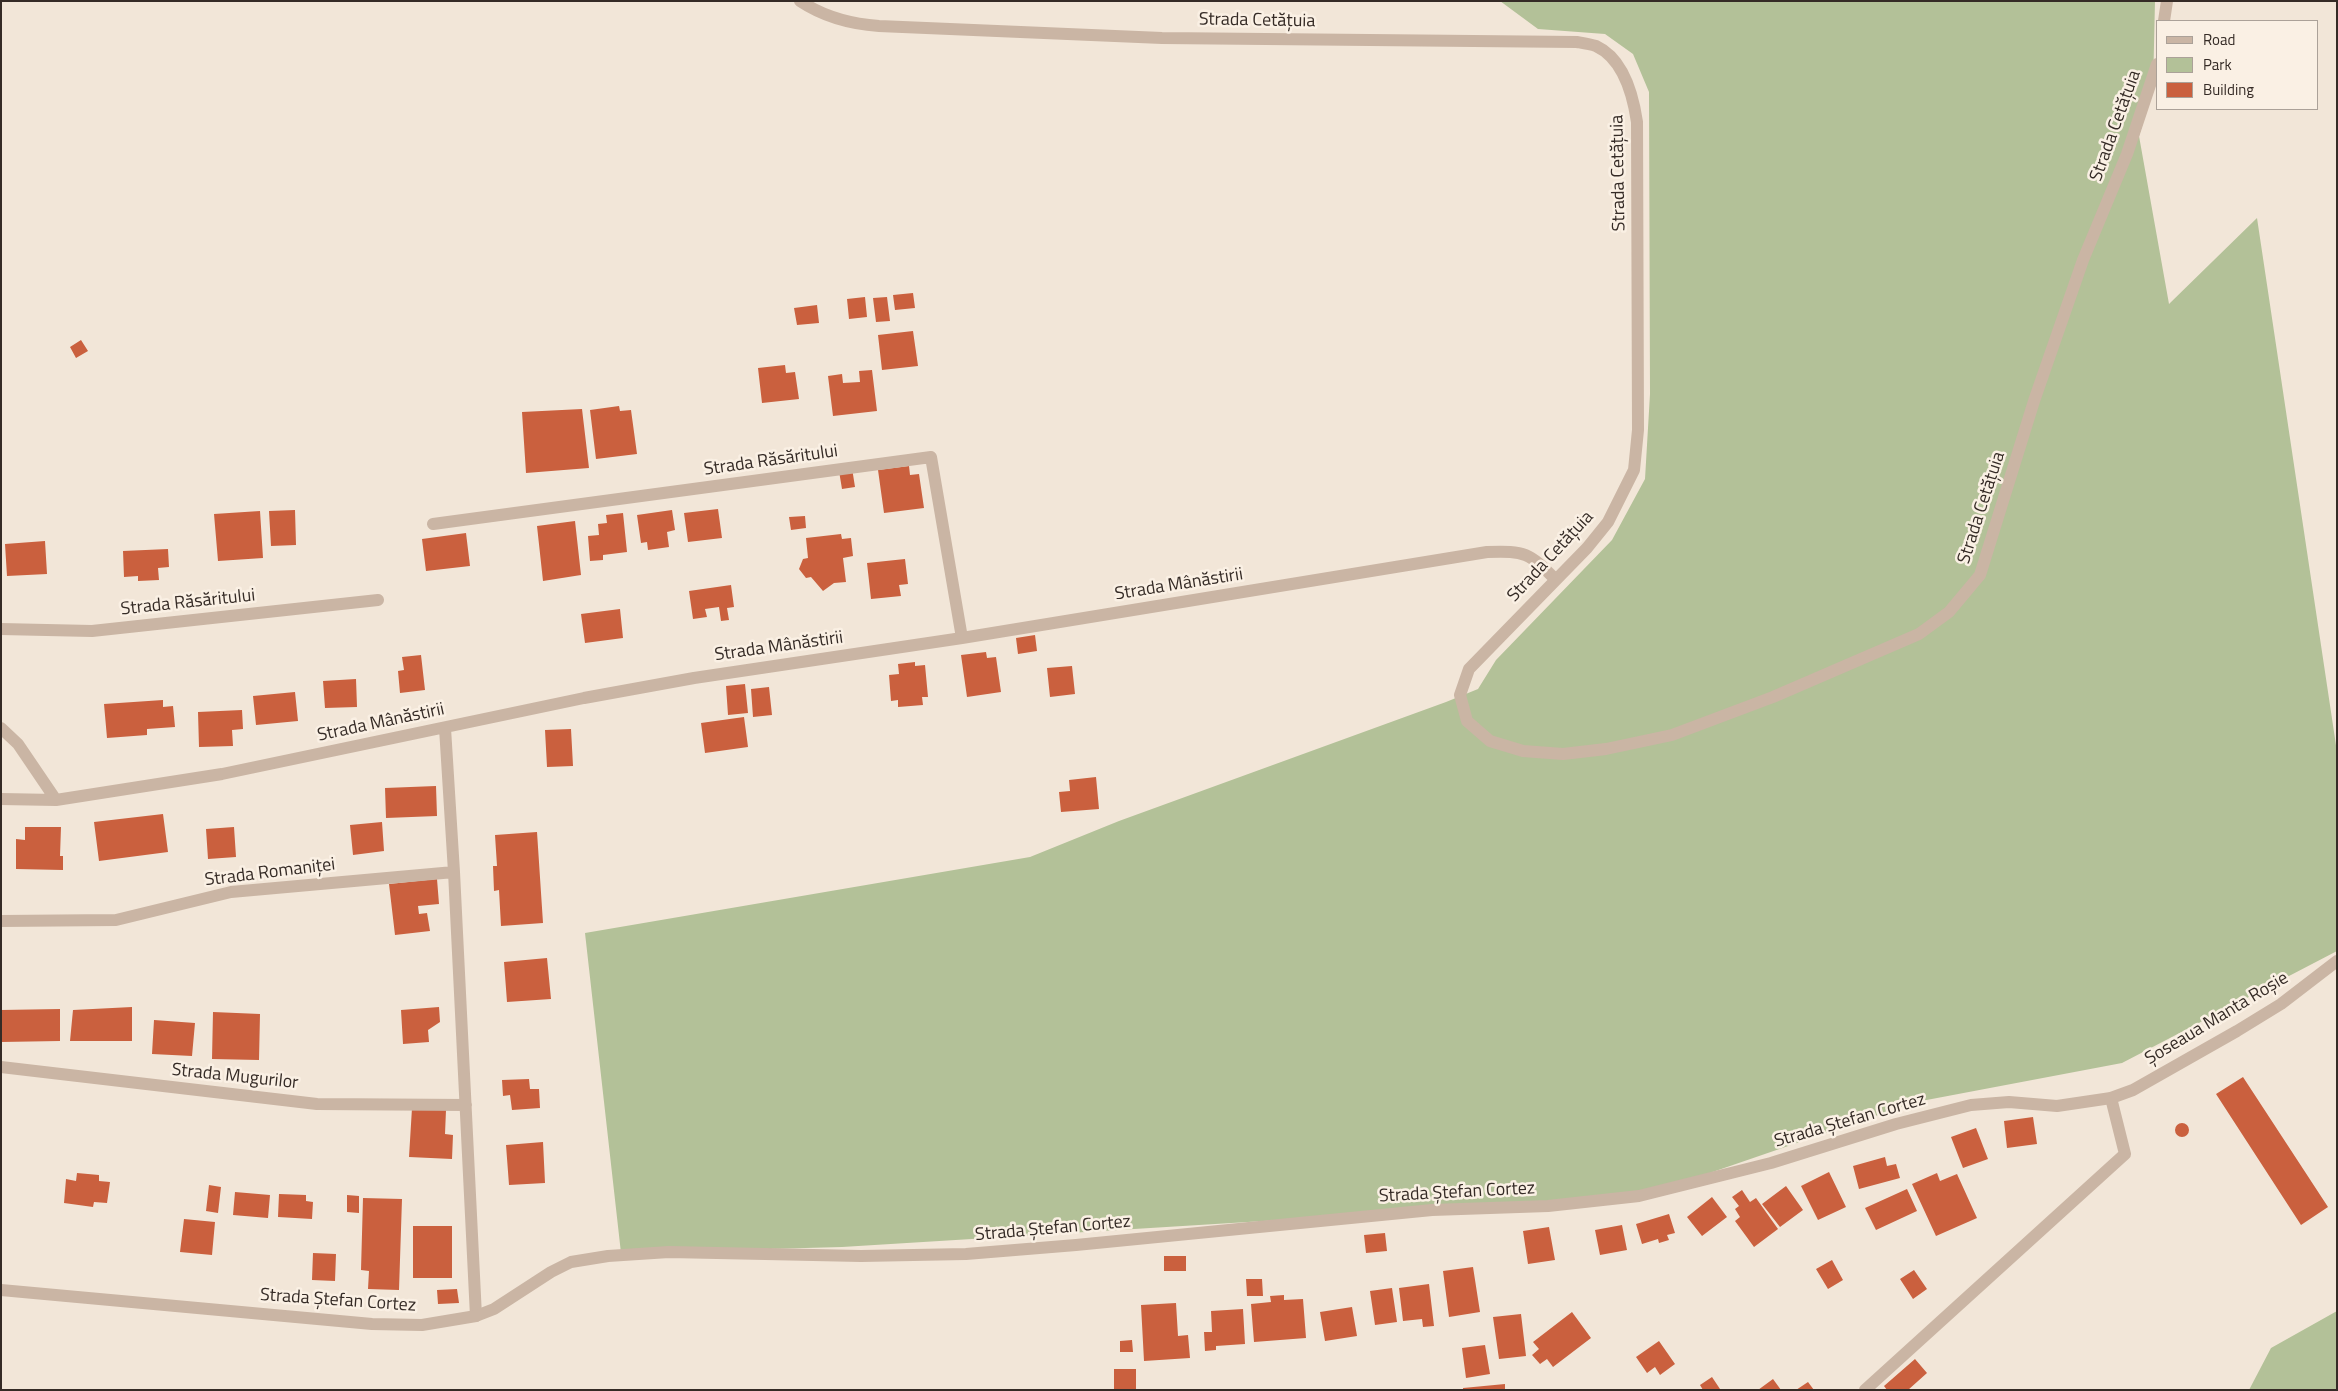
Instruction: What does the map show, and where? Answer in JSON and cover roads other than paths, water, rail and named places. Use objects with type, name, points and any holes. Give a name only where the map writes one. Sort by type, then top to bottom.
[{"type":"street","name":"Strada Cetățuia","points":[[800,1],[830,16],[852,24],[905,28],[1162,38],[1577,42],[1596,46],[1611,58],[1627,80],[1634,101],[1637,122],[1638,430],[1634,470],[1608,522],[1587,548],[1469,669],[1460,695],[1467,721],[1490,740],[1523,751],[1563,754],[1672,735],[1773,697],[1919,634],[1950,612],[1980,574],[2034,401],[2083,260],[2127,154],[2156,67]]},
{"type":"street","points":[[2164,20],[2168,1]]},
{"type":"street","name":"Strada Răsăritului","points":[[433,524],[931,457],[962,638]]},
{"type":"street","name":"Strada Mânăstirii","points":[[1,800],[56,800],[222,774],[584,698],[694,678],[962,638],[1486,552],[1517,551],[1536,560],[1556,580]]},
{"type":"street","name":"Strada Răsăritului","points":[[1,629],[92,631],[378,600]]},
{"type":"street","points":[[1,728],[18,744],[56,800]]},
{"type":"street","points":[[445,728],[476,1316]]},
{"type":"street","name":"Strada Romaniței","points":[[1,921],[116,920],[230,892],[454,872]]},
{"type":"street","name":"Șoseaua Manta Roșie","points":[[2111,1098],[2133,1090],[2237,1031],[2281,1004],[2337,962]]},
{"type":"street","name":"Strada Mugurilor","points":[[1,1067],[316,1104],[466,1105]]},
{"type":"street","points":[[1865,1390],[2125,1154],[2111,1098]]},
{"type":"street","name":"Strada Ștefan Cortez","points":[[1,1290],[372,1324],[422,1325],[476,1316],[494,1309],[551,1272],[571,1262],[588,1258],[668,1252],[861,1256],[966,1254],[1432,1210],[1548,1206],[1630,1197],[1771,1163],[1896,1124],[1971,1105],[2009,1102],[2057,1106],[2111,1098]]}]
